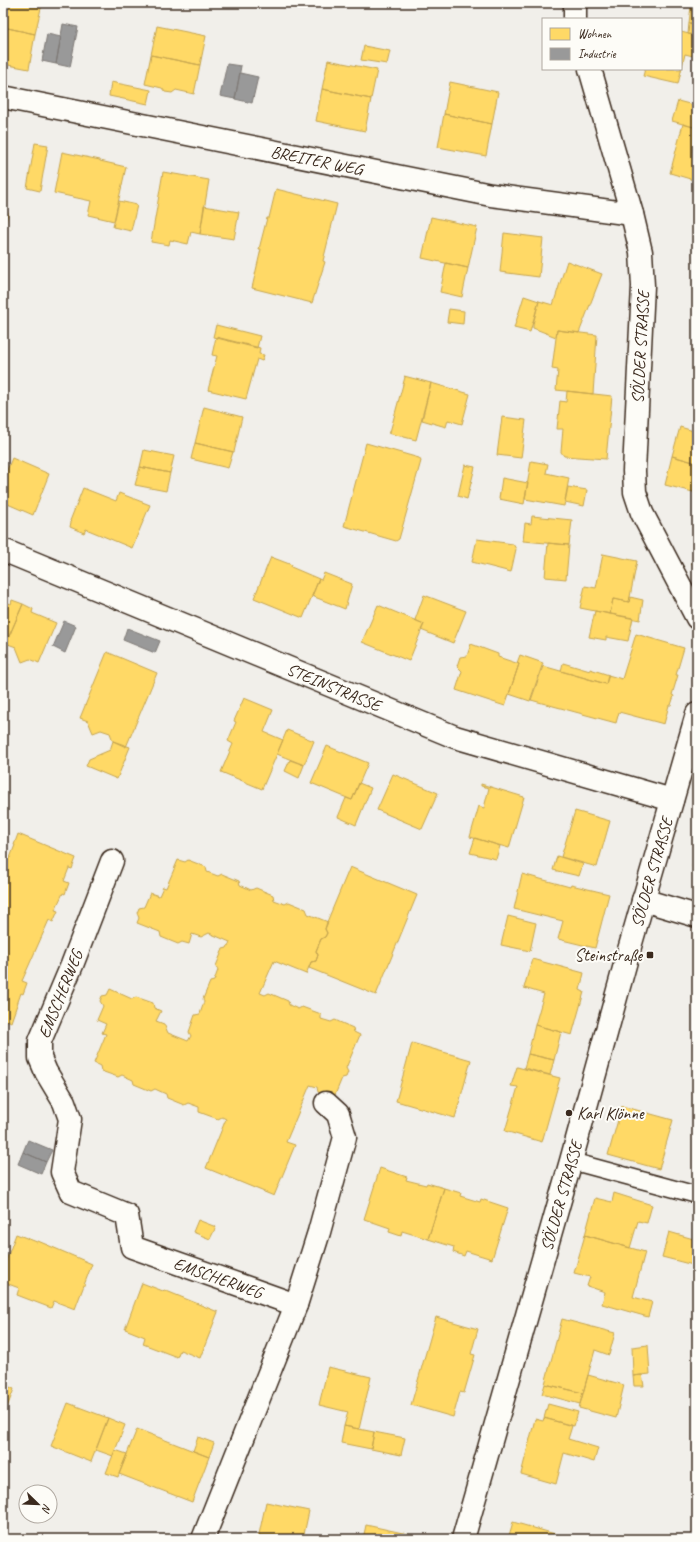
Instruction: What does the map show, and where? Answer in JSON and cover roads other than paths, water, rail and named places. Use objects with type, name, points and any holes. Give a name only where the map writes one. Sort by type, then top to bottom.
[{"type":"street","points":[[575,3],[576,18]]},
{"type":"street","name":"SÖLDER STRASSE","points":[[590,70],[632,214],[641,252],[643,286],[634,471],[635,492],[642,513],[695,610]]},
{"type":"street","name":"BREITER WEG","points":[[3,97],[491,195],[632,214]]},
{"type":"street","name":"STEINSTRASSE","points":[[3,550],[455,737],[672,800]]},
{"type":"street","name":"SÖLDER STRASSE","points":[[463,1539],[697,714]]},
{"type":"street","name":"EMSCHERWEG","points":[[112,861],[72,965],[40,1041],[40,1058],[46,1072],[64,1102],[70,1118],[62,1172],[71,1192],[127,1215],[132,1246],[296,1305]]},
{"type":"street","points":[[643,900],[697,916]]},
{"type":"street","points":[[203,1539],[296,1305],[319,1232],[344,1137],[338,1114],[326,1103]]},
{"type":"lane","points":[[571,1161],[697,1195]]},
{"type":"place","name":"Steinstraße","points":[[650,955]]},
{"type":"place","name":"Karl Klönne","points":[[569,1113]]}]
